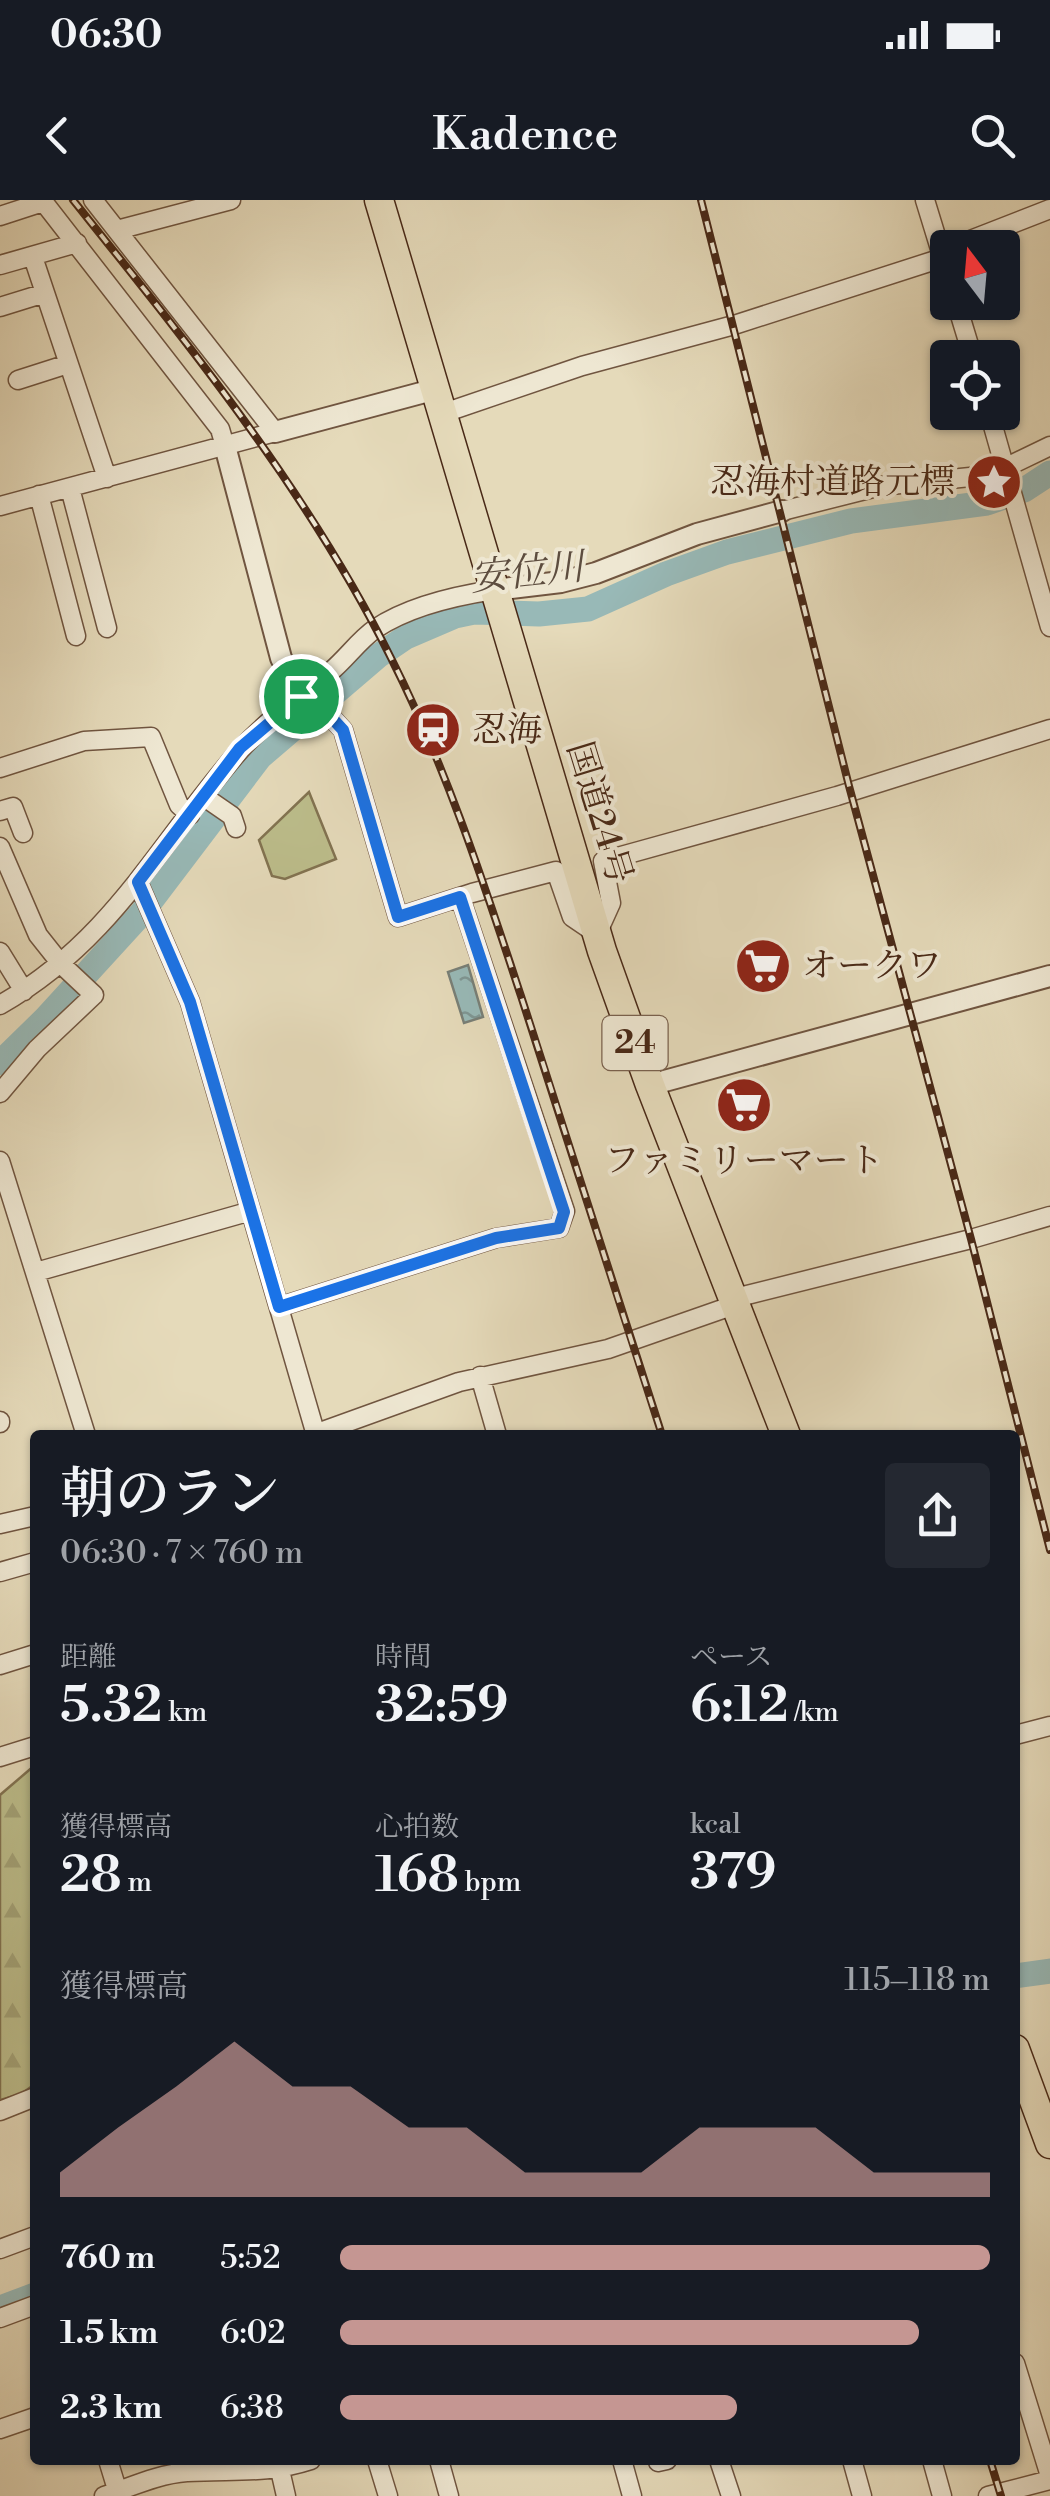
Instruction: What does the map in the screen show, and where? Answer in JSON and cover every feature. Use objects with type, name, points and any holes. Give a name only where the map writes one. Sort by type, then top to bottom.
[{"type":"highway","name":"国道24号","points":[[379,200],[597,934],[650,1085],[784,1430]]},
{"type":"highway","points":[[1020,2063],[1050,2144]]},
{"type":"street","points":[[93,200],[276,432]]},
{"type":"street","points":[[117,230],[231,200]]},
{"type":"street","points":[[925,200],[936,230]]},
{"type":"street","points":[[0,216],[42,201],[220,429],[281,658],[307,694],[343,730],[398,917],[556,871],[572,916],[597,934],[611,903],[602,861],[836,796],[1050,730]]},
{"type":"street","points":[[996,230],[1040,207]]},
{"type":"street","points":[[0,265],[77,243]]},
{"type":"street","points":[[33,257],[106,478]]},
{"type":"street","points":[[0,506],[276,432],[440,401],[582,366],[734,325],[930,261]]},
{"type":"street","points":[[0,307],[45,293]]},
{"type":"street","points":[[18,380],[68,364]]},
{"type":"street","points":[[994,430],[1050,627]]},
{"type":"street","points":[[0,1005],[64,967],[140,887],[250,739],[307,694],[367,636],[392,619],[446,599],[495,595],[596,574],[697,534],[881,486],[1007,472],[1050,446]]},
{"type":"street","points":[[70,488],[82,566],[110,619]]},
{"type":"street","points":[[39,496],[76,636]]},
{"type":"street","points":[[0,768],[84,741],[151,737],[179,805],[190,815]]},
{"type":"street","points":[[206,798],[232,821]]},
{"type":"street","points":[[0,811],[14,807],[23,833]]},
{"type":"street","points":[[0,848],[38,935],[94,995],[36,1048],[0,1093]]},
{"type":"street","points":[[140,887],[190,1002],[313,1430]]},
{"type":"street","points":[[279,1307],[496,1238],[559,1228],[564,1212],[460,897]]},
{"type":"street","points":[[0,952],[24,991]]},
{"type":"street","points":[[650,1085],[1050,976]]},
{"type":"street","points":[[0,1161],[84,1430]]},
{"type":"street","points":[[36,1272],[252,1212]]},
{"type":"street","points":[[328,1430],[480,1376],[608,1348],[690,1323],[736,1301],[1050,1216]]},
{"type":"street","points":[[480,1376],[496,1430]]},
{"type":"street","points":[[0,1524],[30,1517]]},
{"type":"street","points":[[0,1572],[30,1563]]},
{"type":"street","points":[[0,1665],[30,1656]]},
{"type":"street","points":[[1020,1734],[1050,1726]]},
{"type":"street","points":[[0,1757],[30,1748]]},
{"type":"street","points":[[0,2110],[30,2099]]},
{"type":"street","points":[[0,2249],[30,2238]]},
{"type":"street","points":[[0,2318],[30,2307]]},
{"type":"street","points":[[988,2496],[1050,2478],[1020,2380]]},
{"type":"street","points":[[0,2429],[30,2419]]},
{"type":"street","points":[[109,2465],[113,2494],[157,2477],[217,2466],[280,2470],[296,2465]]},
{"type":"street","points":[[379,2465],[388,2496]]},
{"type":"street","points":[[440,2465],[449,2496]]},
{"type":"street","points":[[623,2465],[632,2496]]},
{"type":"street","points":[[721,2465],[731,2496]]},
{"type":"street","points":[[853,2465],[862,2496]]},
{"type":"street","points":[[933,2465],[942,2496]]},
{"type":"street","points":[[280,2470],[286,2496]]},
{"type":"green space","points":[[309,792],[336,859],[285,879],[272,876],[259,840]]},
{"type":"green space","points":[[30,1769],[30,2088],[0,2100],[0,1795]]},
{"type":"water","points":[[468,965],[483,1017],[464,1023],[448,972]]},
{"type":"waterway","name":"安位川","points":[[0,1063],[141,914],[260,757],[378,656],[406,637],[474,612],[539,614],[588,609],[727,552],[851,521],[987,503],[1024,490],[1050,473]]},
{"type":"waterway","points":[[1020,1975],[1050,1971]]},
{"type":"waterway","points":[[0,2308],[30,2297]]},
{"type":"railway","points":[[73,200],[203,365],[284,478],[358,596],[411,699],[492,910],[660,1430]]},
{"type":"railway","points":[[701,200],[849,786],[1020,1430]]},
{"type":"railway","points":[[1020,1432],[1050,1550]]},
{"type":"railway","points":[[992,2465],[1001,2496]]},
{"type":"place","name":"忍海村道路元標","points":[[994,482]]},
{"type":"place","name":"忍海","points":[[433,730]]},
{"type":"place","name":"オークワ","points":[[763,966]]},
{"type":"place","name":"ファミリーマート","points":[[744,1105]]},
{"type":"route","points":[[307,691],[343,730],[398,917],[460,897],[564,1212],[559,1228],[496,1238],[279,1307],[190,1002],[138,882],[240,748],[301,696],[307,691]]}]
